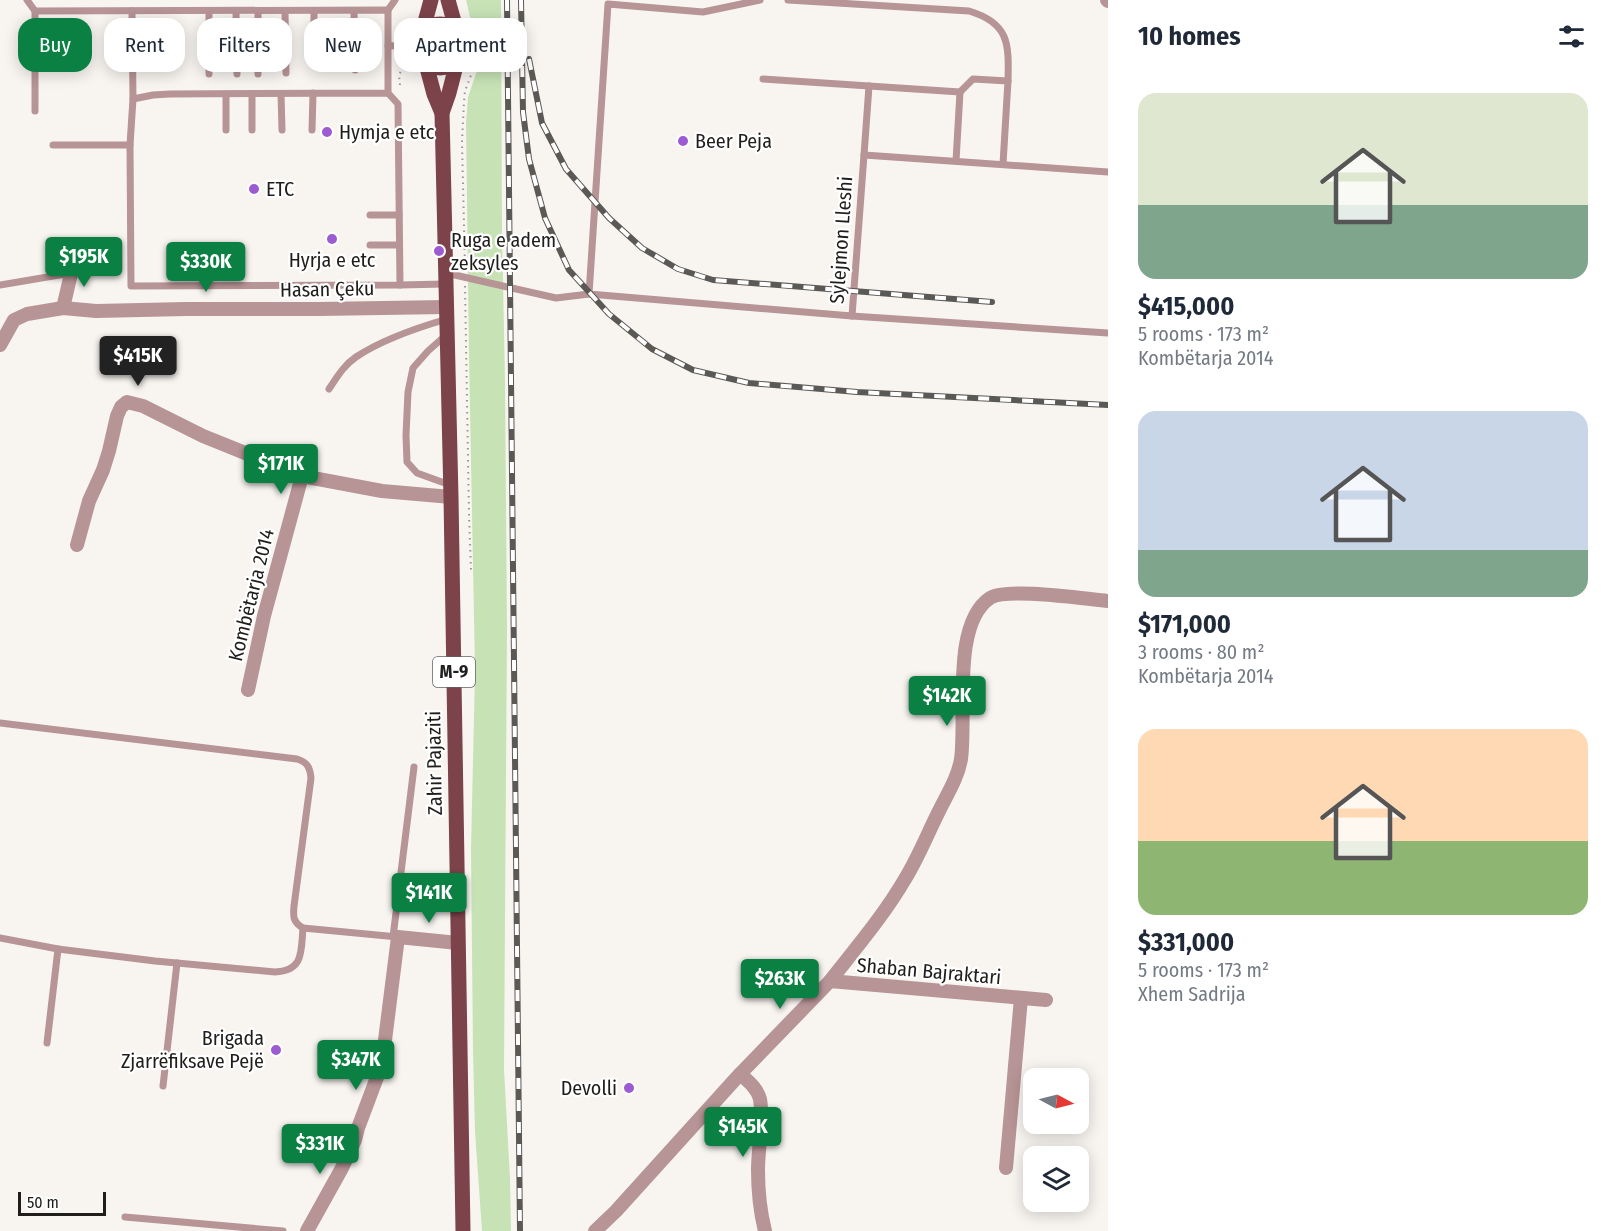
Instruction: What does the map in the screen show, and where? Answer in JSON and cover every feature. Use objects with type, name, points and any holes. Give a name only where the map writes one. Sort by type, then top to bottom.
[{"type":"main road","points":[[427,18],[431,0]]},
{"type":"main road","name":"M-9","points":[[448,0],[453,18]]},
{"type":"main road","name":"Zahir Pajaziti","points":[[422,72],[442,114]]},
{"type":"main road","name":"Zahir Pajaziti","points":[[454,72],[442,114],[451,491],[463,1231]]},
{"type":"street","points":[[63,308],[73,267]]},
{"type":"street","name":"Hasan Çeku","points":[[0,345],[14,320],[27,314],[63,308],[96,311],[319,309],[446,313]]},
{"type":"street","points":[[77,545],[89,501],[109,451],[117,416],[121,407],[127,402],[142,406],[203,436],[302,476],[382,491],[451,491]]},
{"type":"street","name":"Kombëtarja 2014","points":[[248,690],[264,616],[302,476]]},
{"type":"street","points":[[830,981],[906,878],[953,782],[960,760],[962,689],[966,648],[970,627],[979,608],[993,596],[1010,594],[1108,601]]},
{"type":"street","points":[[307,1231],[355,1140],[382,1064],[395,937],[458,943]]},
{"type":"street","name":"Shaban Bajraktari","points":[[594,1231],[616,1211],[740,1074],[830,981],[1047,1000]]},
{"type":"street","points":[[1006,1168],[1020,998]]},
{"type":"street","points":[[740,1074],[752,1084],[760,1098],[758,1170],[760,1210],[765,1231]]},
{"type":"lane","points":[[27,0],[35,11],[35,111]]},
{"type":"lane","points":[[369,0],[369,10]]},
{"type":"lane","points":[[395,0],[388,10],[388,93],[398,104],[400,285]]},
{"type":"lane","points":[[589,294],[608,4],[703,12],[760,0]]},
{"type":"lane","points":[[788,0],[969,10],[985,16],[998,26],[1005,38],[1009,57],[1003,165]]},
{"type":"lane","points":[[354,10],[354,18]]},
{"type":"lane","points":[[35,11],[388,10]]},
{"type":"lane","points":[[132,11],[131,286],[400,285],[446,279],[556,298],[589,294],[852,316]]},
{"type":"lane","points":[[208,11],[209,74]]},
{"type":"lane","points":[[236,11],[237,74]]},
{"type":"lane","points":[[258,11],[258,74]]},
{"type":"lane","points":[[285,11],[286,74]]},
{"type":"lane","points":[[314,11],[314,18]]},
{"type":"lane","points":[[388,46],[394,45]]},
{"type":"lane","points":[[763,79],[960,92]]},
{"type":"lane","points":[[956,161],[960,92],[974,79],[1008,81]]},
{"type":"lane","points":[[864,155],[869,86]]},
{"type":"lane","points":[[312,93],[312,130]]},
{"type":"lane","points":[[133,99],[153,95],[388,93]]},
{"type":"lane","points":[[226,94],[226,130]]},
{"type":"lane","points":[[252,94],[252,130]]},
{"type":"lane","points":[[281,94],[282,130]]},
{"type":"lane","points":[[53,145],[130,145]]},
{"type":"lane","name":"Sylejmon Lleshi","points":[[1108,172],[864,155],[852,316],[1108,333]]},
{"type":"lane","points":[[370,215],[399,215]]},
{"type":"lane","points":[[370,245],[399,245]]},
{"type":"lane","points":[[0,285],[73,267]]},
{"type":"lane","points":[[329,389],[342,370],[356,357],[446,313]]},
{"type":"lane","points":[[447,335],[428,351],[414,368],[408,392],[406,444],[407,462],[417,473],[451,491]]},
{"type":"lane","points":[[0,723],[304,761],[308,765],[311,778],[293,916],[297,924],[303,928],[395,937],[414,767]]},
{"type":"lane","points":[[0,938],[58,949],[177,963],[286,972],[294,968],[299,960],[303,928]]},
{"type":"lane","points":[[47,1043],[58,949]]},
{"type":"lane","points":[[163,1086],[177,963]]},
{"type":"lane","points":[[125,1217],[283,1231]]},
{"type":"path","points":[[400,72],[400,85]]},
{"type":"green space","points":[[466,0],[501,0],[501,18],[470,17]]},
{"type":"green space","points":[[477,72],[501,72],[507,629],[504,1069],[511,1231],[482,1231],[475,1132],[471,849],[475,671],[466,122],[468,97]]},
{"type":"railway","points":[[507,0],[520,1231]]},
{"type":"railway","points":[[521,0],[523,112],[529,159],[545,218],[569,270],[609,314],[652,349],[693,370],[749,383],[857,392],[1108,405]]},
{"type":"railway","points":[[529,59],[542,123],[566,169],[609,218],[642,248],[678,269],[713,280],[992,302]]},
{"type":"place","name":"Hymja e etc","points":[[327,132]]},
{"type":"place","name":"Beer Peja","points":[[683,141]]},
{"type":"place","name":"ETC","points":[[254,189]]},
{"type":"place","name":"Hyrja e etc","points":[[332,239]]},
{"type":"place","name":"Ruga e adem zeksyles","points":[[439,251]]},
{"type":"place","name":"Brigada Zjarrëfiksave Pejë","points":[[276,1050]]},
{"type":"place","name":"Devolli","points":[[629,1088]]}]
